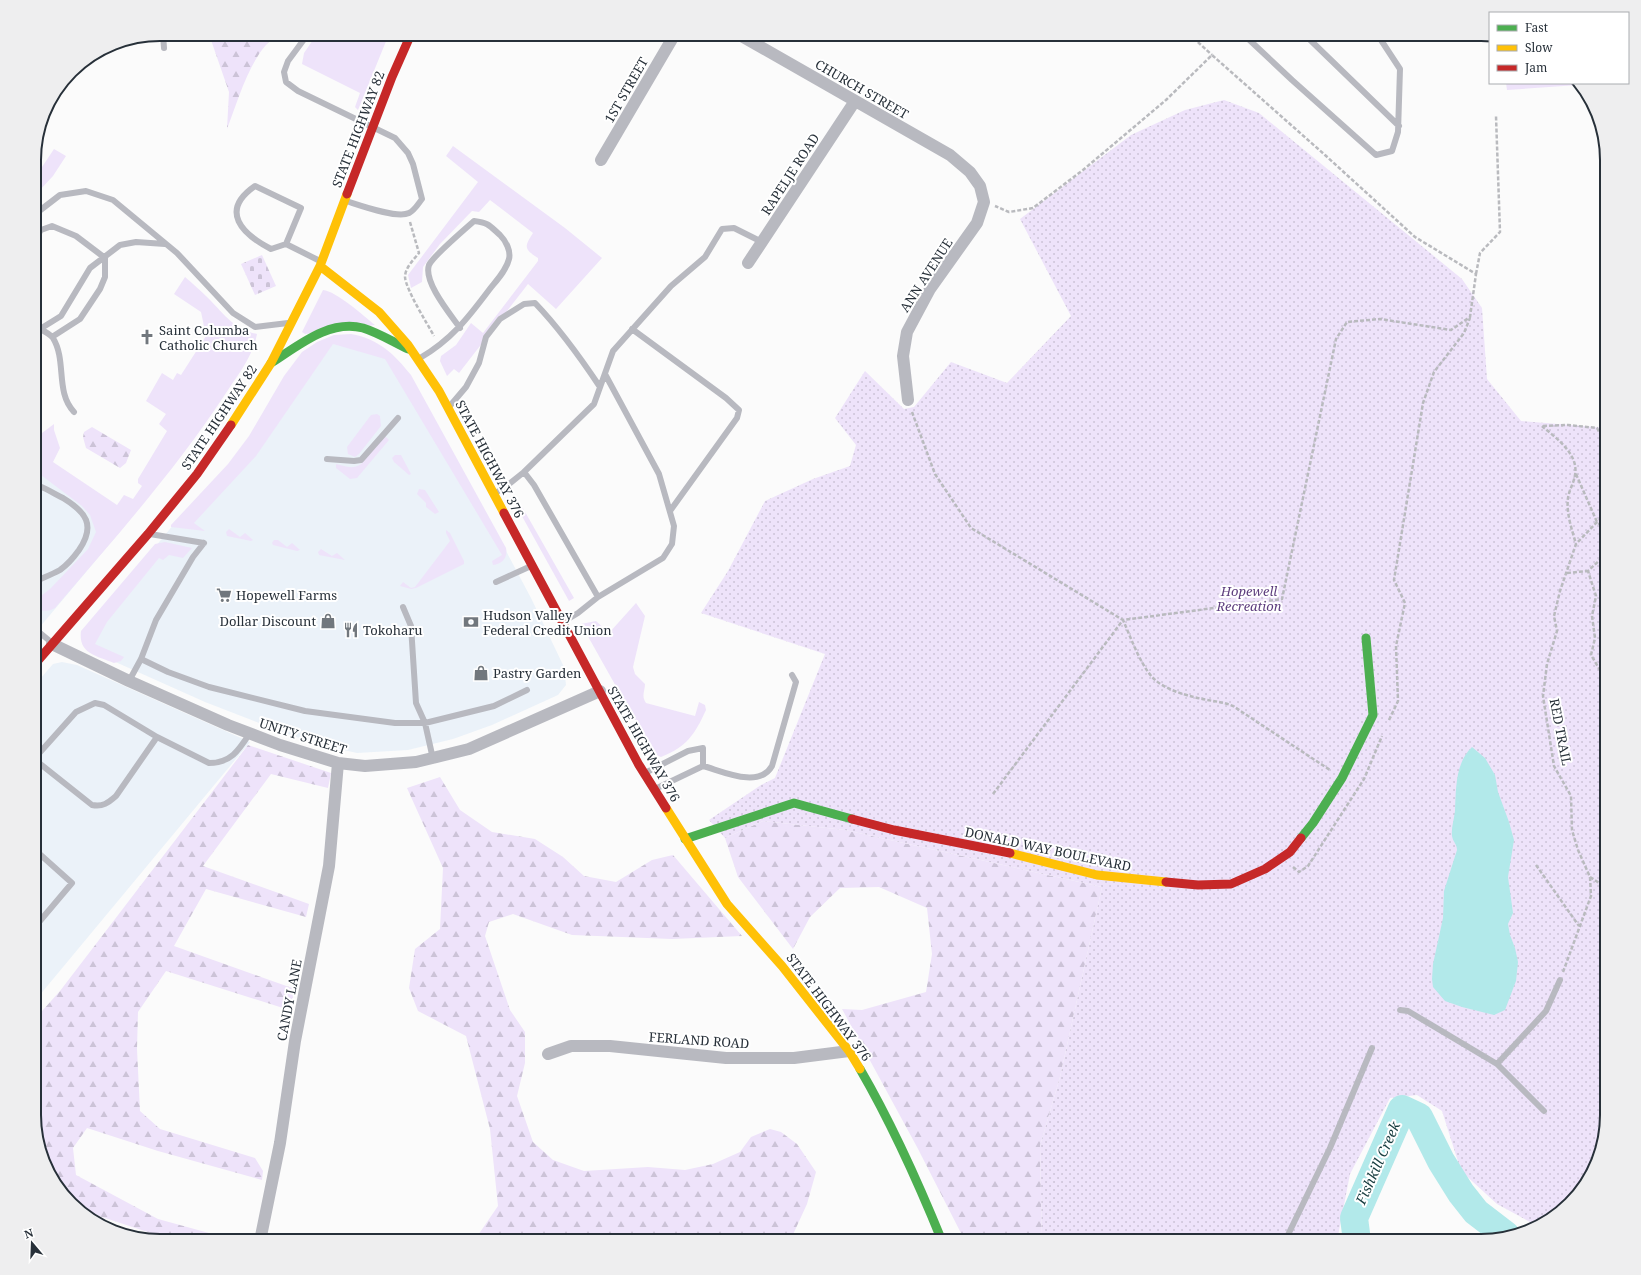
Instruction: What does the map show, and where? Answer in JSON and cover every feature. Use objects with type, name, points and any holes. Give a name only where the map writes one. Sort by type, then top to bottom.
[{"type":"main road","name":"STATE HIGHWAY 82","points":[[41,657],[148,534],[197,474],[238,415],[271,363],[321,264],[392,77],[408,41]]},
{"type":"main road","name":"STATE HIGHWAY 376","points":[[321,264],[387,319],[416,355],[448,408],[654,790],[727,904],[782,966],[848,1051],[874,1094],[916,1178],[939,1234]]},
{"type":"main road","points":[[271,363],[317,334],[328,329],[340,327],[357,327],[416,355]]},
{"type":"main road","name":"DONALD WAY BOULEVARD","points":[[685,838],[794,803],[894,830],[992,849],[1091,873],[1134,880],[1198,885],[1230,884],[1265,869],[1290,852],[1313,823],[1342,778],[1373,715],[1366,638]]},
{"type":"street","name":"1ST STREET","points":[[601,160],[671,41]]},
{"type":"street","name":"CHURCH STREET","points":[[750,41],[950,154],[970,172],[980,186],[984,202]]},
{"type":"street","name":"RAPELJE ROAD","points":[[748,263],[855,101]]},
{"type":"street","name":"ANN AVENUE","points":[[908,400],[903,356],[907,332],[930,289],[977,223],[984,202]]},
{"type":"street","name":"UNITY STREET","points":[[52,644],[129,681],[250,734],[338,763],[365,766],[416,762],[469,749],[600,691]]},
{"type":"street","name":"CANDY LANE","points":[[261,1234],[280,1143],[295,1041],[329,866],[338,763]]},
{"type":"street","name":"FERLAND ROAD","points":[[548,1054],[570,1046],[610,1046],[726,1058],[794,1058],[848,1051]]},
{"type":"lane","points":[[164,41],[164,48]]},
{"type":"lane","points":[[303,41],[288,61],[284,72],[286,82],[298,91],[395,138],[408,154],[413,164],[422,199],[408,214],[378,211],[344,201]]},
{"type":"lane","points":[[1250,41],[1376,155],[1392,151],[1399,126],[1400,69],[1382,41]]},
{"type":"lane","points":[[1311,41],[1399,126]]},
{"type":"lane","points":[[286,244],[301,208],[255,186],[246,192],[237,206],[237,218],[241,228],[258,242],[271,249],[286,244],[321,264]]},
{"type":"lane","points":[[41,210],[60,195],[86,191],[113,200],[178,253],[233,313],[256,327],[292,323]]},
{"type":"lane","points":[[416,355],[436,349],[460,328],[500,275],[510,259],[509,248],[503,238],[488,223],[474,221],[429,264],[428,273],[434,290],[460,328]]},
{"type":"lane","points":[[41,230],[52,226],[76,236],[105,258]]},
{"type":"lane","points":[[494,493],[504,488],[524,472],[594,404],[613,351],[671,286],[705,257],[722,229],[734,228],[762,242]]},
{"type":"lane","points":[[41,328],[61,316],[90,268],[120,245],[136,242],[166,244]]},
{"type":"lane","points":[[52,337],[80,319],[100,290],[104,277],[105,258]]},
{"type":"lane","points":[[448,408],[466,387],[479,363],[486,337],[500,319],[524,304],[535,303],[554,322],[576,351],[600,387]]},
{"type":"lane","points":[[632,329],[726,398],[739,410],[738,418],[670,511]]},
{"type":"lane","points":[[41,330],[52,337],[58,350],[65,400],[74,412]]},
{"type":"lane","points":[[563,622],[578,613],[598,597],[663,558],[672,544],[674,526],[659,474],[604,374]]},
{"type":"lane","points":[[327,459],[360,460],[398,418]]},
{"type":"lane","points":[[524,472],[534,484],[598,597]]},
{"type":"lane","points":[[41,486],[76,506],[84,515],[88,525],[84,543],[75,556],[61,569],[41,579]]},
{"type":"lane","points":[[129,681],[141,659],[156,620],[193,557],[204,543],[148,534]]},
{"type":"lane","points":[[496,582],[532,566]]},
{"type":"lane","points":[[403,607],[411,626],[416,703],[426,723],[433,759]]},
{"type":"lane","points":[[41,634],[52,644]]},
{"type":"lane","points":[[141,659],[168,672],[209,687],[305,711],[395,723],[426,723],[494,706],[527,690]]},
{"type":"lane","points":[[654,790],[703,766],[746,778],[758,777],[769,771],[772,766],[796,682],[792,675]]},
{"type":"lane","points":[[41,751],[76,712],[95,703],[104,705],[157,736],[209,763],[218,763],[237,753],[250,734]]},
{"type":"lane","points":[[41,765],[92,805],[101,806],[109,803],[116,796],[157,736]]},
{"type":"lane","points":[[645,774],[688,751],[703,748],[703,766]]},
{"type":"lane","points":[[41,855],[72,884],[41,920]]},
{"type":"lane","points":[[1497,1064],[1546,1011],[1560,980]]},
{"type":"lane","points":[[1400,1010],[1408,1011],[1497,1064],[1544,1111]]},
{"type":"lane","points":[[1288,1234],[1330,1148],[1372,1048]]},
{"type":"path","points":[[1197,41],[1415,237],[1476,274]]},
{"type":"path","points":[[984,202],[1009,212],[1033,208],[1083,170],[1166,100],[1212,55]]},
{"type":"path","points":[[1388,722],[1398,701],[1396,646],[1405,603],[1394,580],[1422,403],[1434,372],[1464,333],[1470,317],[1480,253],[1500,232],[1496,116]]},
{"type":"path","points":[[408,214],[419,253],[409,265],[405,276],[408,287],[434,337],[427,338]]},
{"type":"path","points":[[993,794],[1123,620],[1282,599],[1336,339],[1347,322],[1380,319],[1451,330],[1470,317]]},
{"type":"path","points":[[908,400],[935,474],[971,528],[1123,620],[1138,653],[1153,678],[1173,690],[1194,697],[1224,702],[1233,706],[1334,772]]},
{"type":"path","points":[[1600,433],[1597,428],[1568,425],[1542,426],[1559,440],[1572,456],[1576,474],[1597,522],[1600,525]]},
{"type":"path","points":[[1576,474],[1568,499],[1569,517],[1576,544]]},
{"type":"path","name":"RED TRAIL","points":[[1560,980],[1591,896],[1590,877],[1578,850],[1572,830],[1570,796],[1554,766],[1543,696],[1547,664],[1557,631],[1554,616],[1560,591],[1576,544],[1600,520]]},
{"type":"path","points":[[1567,573],[1588,571],[1600,560]]},
{"type":"path","points":[[1588,571],[1596,596],[1592,616],[1595,638],[1591,655],[1600,670]]},
{"type":"path","points":[[1282,858],[1299,872],[1308,866],[1364,779],[1385,729]]},
{"type":"path","points":[[1536,865],[1579,926]]},
{"type":"path","points":[[1590,877],[1600,883]]},
{"type":"shaded area","points":[[329,339],[384,351],[496,532],[531,598],[564,667],[566,685],[558,695],[492,725],[453,739],[408,750],[357,753],[321,745],[290,735],[205,702],[111,660],[87,645],[141,564],[174,524],[236,460]]},
{"type":"shaded area","points":[[41,464],[128,522],[41,626]]},
{"type":"shaded area","points":[[62,662],[77,665],[250,742],[41,994],[41,678],[53,664]]},
{"type":"green space","points":[[211,41],[269,41],[261,51],[247,77],[227,129],[229,92]]},
{"type":"green space","points":[[312,41],[386,41],[358,110],[355,107],[360,93],[302,64],[304,53]]},
{"type":"green space","points":[[1506,84],[1572,84],[1573,85],[1507,90]]},
{"type":"green space","name":"Hopewell Recreation","points":[[1224,100],[1259,113],[1462,279],[1482,308],[1487,379],[1521,421],[1600,427],[1600,1123],[1594,1153],[1584,1174],[1565,1199],[1547,1214],[1533,1222],[1497,1204],[1461,1171],[1442,1111],[1417,1095],[1390,1098],[1350,1174],[1338,1234],[1042,1234],[1040,1146],[1060,1077],[1102,887],[845,830],[763,821],[725,838],[709,820],[761,785],[775,778],[825,654],[701,613],[728,571],[765,501],[813,479],[850,466],[856,445],[835,418],[865,371],[904,409],[914,407],[951,362],[1007,383],[1071,316],[1020,219],[1131,135],[1185,110]]},
{"type":"green space","points":[[453,146],[565,228],[602,258],[556,309],[528,284],[459,373],[454,369],[447,376],[440,361],[441,356],[456,345],[471,323],[483,333],[538,261],[538,258],[528,250],[527,247],[533,233],[490,200],[479,212],[472,211],[440,244],[423,267],[422,282],[411,288],[408,275],[478,182],[446,156]]},
{"type":"green space","points":[[54,149],[66,156],[53,176],[41,189],[41,168]]},
{"type":"green space","points":[[262,255],[276,286],[255,295],[241,264]]},
{"type":"green space","points":[[185,277],[234,324],[248,332],[257,334],[252,351],[239,374],[205,424],[121,531],[55,608],[45,611],[41,610],[41,596],[50,589],[88,549],[96,532],[90,515],[82,506],[41,475],[41,434],[54,424],[54,430],[60,448],[53,462],[117,505],[124,495],[133,499],[142,486],[138,483],[138,479],[167,431],[159,424],[166,414],[146,401],[162,373],[173,380],[177,373],[181,375],[206,336],[201,312],[174,294]]},
{"type":"green space","points":[[323,290],[329,291],[342,299],[375,325],[305,334],[302,332]]},
{"type":"green space","points":[[351,334],[361,336],[385,348],[411,375],[506,548],[506,554],[502,562],[493,565],[492,561],[502,555],[385,359],[333,344],[256,456],[194,523],[205,531],[171,527],[171,525],[228,464],[249,436],[284,376],[302,352],[317,342],[334,335]]},
{"type":"green space","points":[[377,414],[380,416],[381,426],[359,454],[355,457],[348,454],[347,447],[371,415]]},
{"type":"green space","points":[[92,427],[131,450],[126,463],[120,468],[86,448],[83,437],[84,432]]},
{"type":"green space","points":[[383,437],[386,437],[389,440],[357,478],[350,479],[336,468],[336,464],[352,467],[358,466]]},
{"type":"green space","points":[[395,455],[401,455],[411,474],[409,475],[394,462],[392,458]]},
{"type":"green space","points":[[419,489],[425,490],[439,512],[435,514],[426,507],[426,503],[417,494]]},
{"type":"green space","points":[[516,496],[574,598],[569,601],[513,500]]},
{"type":"green space","points":[[229,529],[240,537],[245,533],[253,540],[251,541],[227,536],[226,532]]},
{"type":"green space","points":[[446,530],[450,533],[464,561],[464,564],[416,588],[411,589],[400,586],[403,582],[411,588],[415,587],[450,541]]},
{"type":"green space","points":[[274,540],[278,540],[287,547],[292,543],[300,550],[297,551],[273,545],[272,543]]},
{"type":"green space","points":[[165,542],[192,548],[183,558],[169,555],[163,560],[159,558],[107,622],[95,644],[124,657],[121,661],[114,663],[90,653],[82,645],[81,631],[155,544]]},
{"type":"green space","points":[[321,549],[332,556],[337,553],[345,560],[319,555],[318,552]]},
{"type":"green space","points":[[636,603],[645,616],[633,667],[635,674],[645,684],[643,696],[646,703],[695,716],[699,702],[705,705],[706,710],[694,733],[689,739],[677,749],[661,757],[654,754],[581,624],[596,621],[609,633]]},
{"type":"green space","points":[[248,745],[331,773],[328,788],[271,774],[203,866],[309,904],[306,917],[206,889],[174,946],[292,988],[293,998],[283,1008],[166,971],[138,1012],[137,1049],[140,1111],[160,1129],[255,1158],[263,1171],[262,1180],[158,1151],[87,1128],[73,1148],[76,1175],[158,1219],[213,1234],[154,1234],[99,1216],[88,1209],[71,1193],[57,1174],[45,1146],[41,1123],[41,1012],[60,991]]},
{"type":"green space","points":[[440,777],[460,810],[492,832],[535,839],[563,857],[584,876],[616,882],[652,860],[673,855],[742,936],[672,939],[572,935],[513,914],[489,922],[485,936],[510,1010],[525,1032],[525,1063],[517,1096],[533,1142],[553,1160],[584,1171],[648,1167],[685,1170],[713,1164],[740,1152],[751,1137],[770,1129],[781,1132],[797,1144],[816,1172],[807,1204],[793,1234],[479,1234],[498,1206],[490,1129],[466,1036],[418,1011],[409,988],[415,949],[440,929],[443,868],[407,788]]},
{"type":"green space","points":[[763,821],[845,830],[1102,887],[1060,1077],[1040,1146],[1042,1234],[961,1234],[917,1147],[842,1009],[862,1010],[926,992],[932,954],[927,908],[879,887],[840,888],[810,917],[793,949],[738,877],[725,838]]},
{"type":"water","points":[[1472,747],[1485,758],[1495,775],[1498,792],[1514,840],[1508,877],[1513,913],[1508,924],[1518,962],[1516,981],[1505,1010],[1494,1015],[1445,1001],[1433,987],[1432,979],[1433,964],[1443,918],[1444,891],[1457,850],[1453,838],[1452,827],[1459,769],[1466,753]]},
{"type":"waterway","name":"Fishkill Creek","points":[[1356,1234],[1354,1218],[1402,1109],[1419,1117],[1441,1161],[1461,1193],[1476,1212],[1502,1232]]},
{"type":"traffic: fast","points":[[271,363],[314,336],[338,327],[350,326],[363,328],[408,349]]},
{"type":"traffic: fast","points":[[1301,838],[1313,823],[1342,778],[1373,715],[1366,638]]},
{"type":"traffic: fast","points":[[685,839],[794,803],[852,819]]},
{"type":"traffic: fast","points":[[860,1069],[904,1154],[939,1234]]},
{"type":"traffic: slow","points":[[231,425],[271,363],[320,266],[347,194]]},
{"type":"traffic: slow","points":[[320,266],[379,312],[408,345],[439,391],[504,513]]},
{"type":"traffic: slow","points":[[666,808],[727,904],[782,966],[849,1051],[860,1069]]},
{"type":"traffic: slow","points":[[1010,853],[1097,875],[1166,882]]},
{"type":"traffic: jam","points":[[347,194],[392,77],[408,41]]},
{"type":"traffic: jam","points":[[41,657],[148,534],[197,474],[231,425]]},
{"type":"traffic: jam","points":[[504,513],[639,765],[666,808]]},
{"type":"traffic: jam","points":[[852,819],[894,830],[1010,853]]},
{"type":"traffic: jam","points":[[1166,882],[1198,885],[1231,884],[1265,869],[1290,852],[1301,838]]},
{"type":"place","name":"Saint Columba Catholic Church","points":[[147,337]]},
{"type":"place","name":"Hopewell Farms","points":[[224,595]]},
{"type":"place","name":"Dollar Discount","points":[[328,621]]},
{"type":"place","name":"Hudson Valley Federal Credit Union","points":[[471,622]]},
{"type":"place","name":"Tokoharu","points":[[351,630]]},
{"type":"place","name":"Pastry Garden","points":[[481,673]]}]
